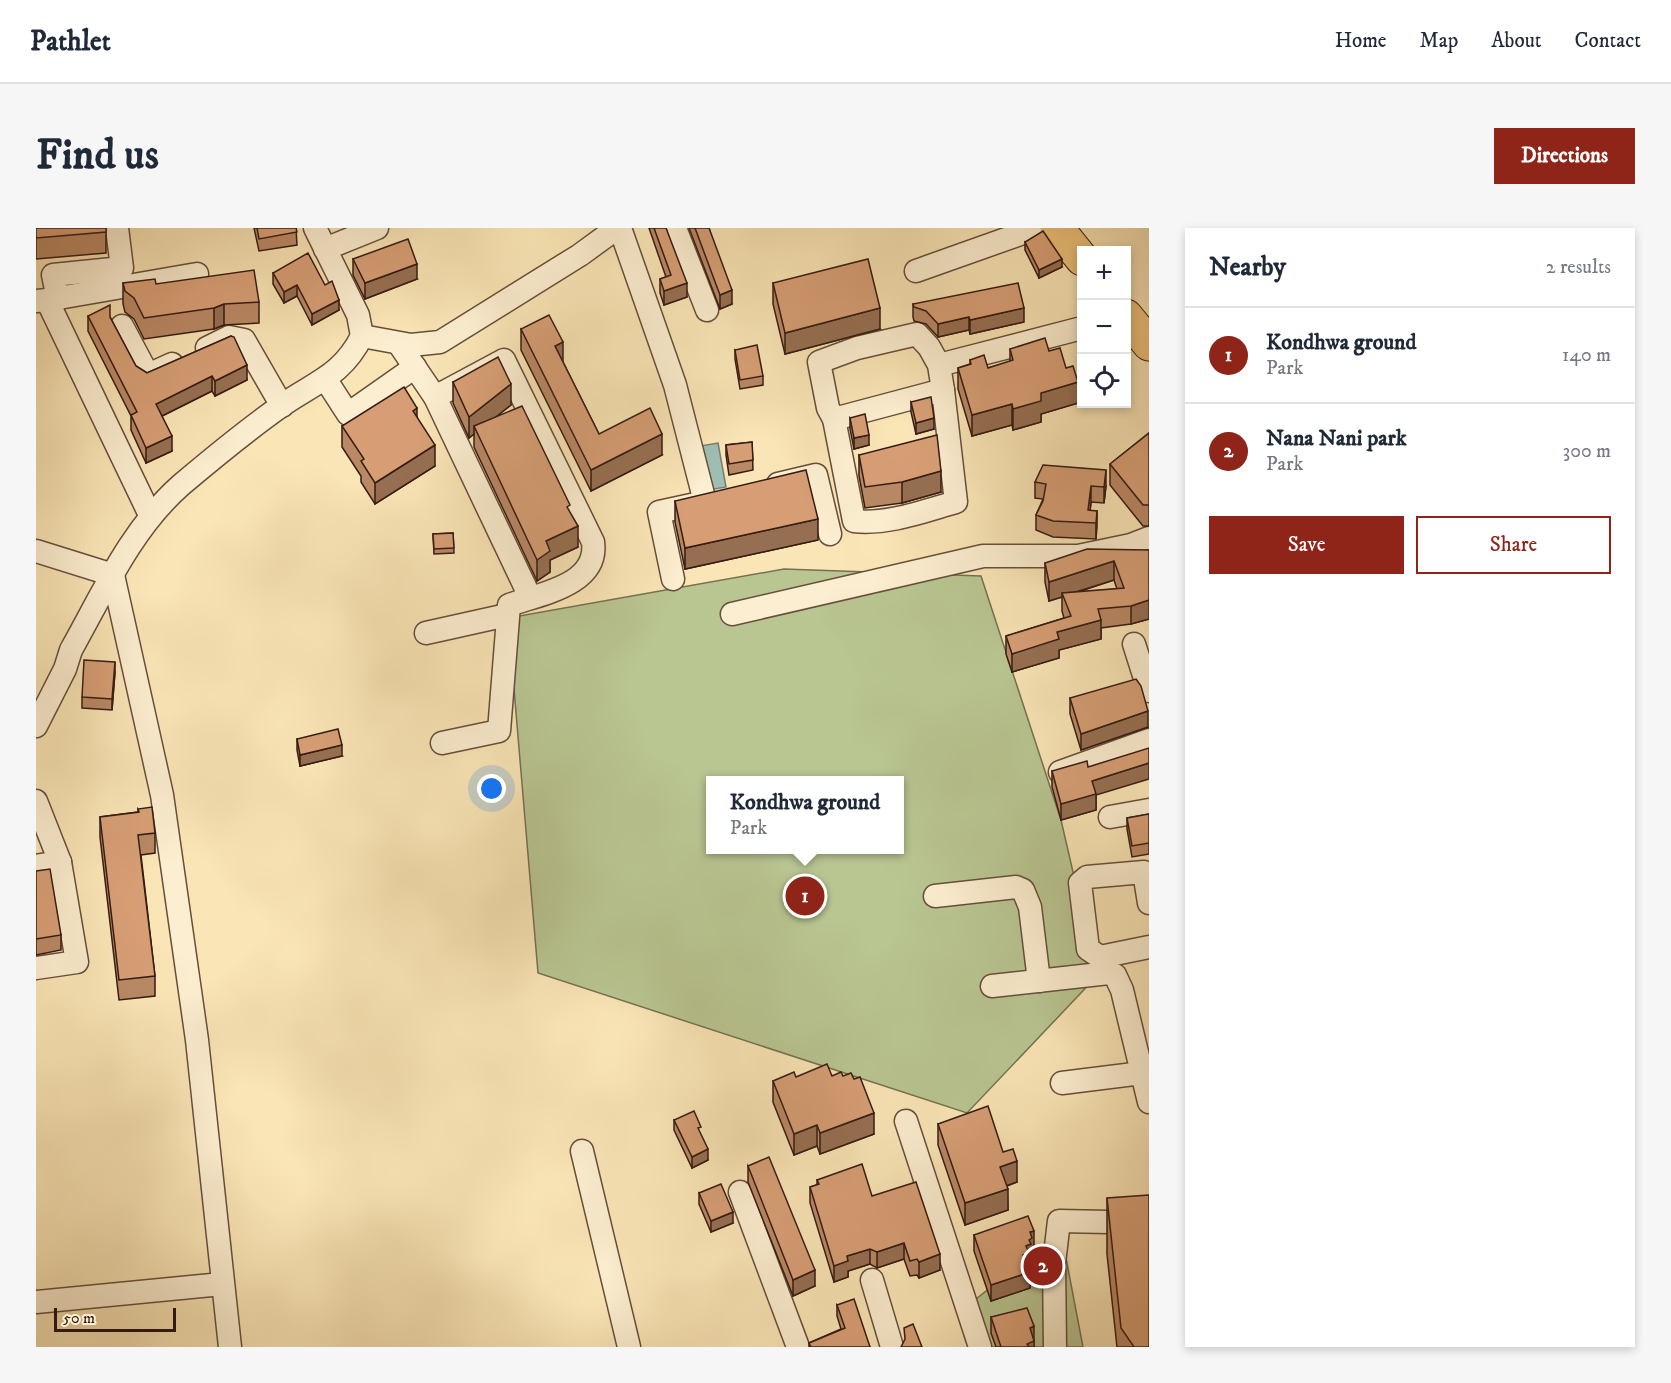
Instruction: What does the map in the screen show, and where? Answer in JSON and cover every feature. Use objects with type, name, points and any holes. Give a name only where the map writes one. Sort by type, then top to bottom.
[{"type":"highway","points":[[1057,228],[1077,253]]},
{"type":"highway","points":[[1133,315],[1149,344]]},
{"type":"street","points":[[117,228],[122,268],[45,276],[47,300],[150,515]]},
{"type":"street","points":[[36,726],[65,669],[70,650],[150,515],[182,485],[282,406],[326,380],[354,352],[362,336],[358,315],[315,228]]},
{"type":"street","points":[[326,249],[377,228]]},
{"type":"street","points":[[362,336],[399,344],[440,342],[580,255],[618,228],[675,385],[705,502]]},
{"type":"street","points":[[675,228],[707,310]]},
{"type":"street","points":[[916,271],[1037,228]]},
{"type":"street","points":[[47,300],[197,274]]},
{"type":"street","points":[[122,326],[148,375],[229,338],[244,340],[282,406]]},
{"type":"street","points":[[939,365],[1077,329]]},
{"type":"street","points":[[917,334],[928,346],[939,365],[943,390],[939,442],[956,502],[870,523],[854,521],[853,464],[828,408],[819,362],[857,348],[917,334]]},
{"type":"street","points":[[399,344],[435,397],[530,597]]},
{"type":"street","points":[[435,397],[504,360],[592,542],[594,555],[587,569],[576,580],[509,605],[499,731],[442,743]]},
{"type":"street","points":[[326,380],[348,414],[415,367]]},
{"type":"street","points":[[834,419],[943,390]]},
{"type":"street","points":[[760,488],[816,475],[830,534]]},
{"type":"street","points":[[673,579],[659,512],[727,497]]},
{"type":"street","points":[[732,614],[983,556],[1078,556],[1131,545],[1149,538]]},
{"type":"street","points":[[36,551],[113,575]]},
{"type":"street","points":[[113,575],[162,795],[197,1040],[230,1347]]},
{"type":"street","points":[[426,633],[507,615]]},
{"type":"street","points":[[1134,644],[1149,691]]},
{"type":"street","points":[[36,701],[56,663],[70,650]]},
{"type":"street","points":[[1055,774],[1149,740]]},
{"type":"street","points":[[36,801],[60,862],[77,962],[36,968]]},
{"type":"street","points":[[1110,817],[1149,810]]},
{"type":"street","points":[[36,866],[60,862]]},
{"type":"street","points":[[1149,903],[1147,876],[1144,872],[1087,877],[1080,883],[1088,949],[1100,957],[1149,947]]},
{"type":"street","points":[[935,896],[1016,887],[1023,890],[1030,907],[1039,981]]},
{"type":"street","points":[[993,986],[1109,973],[1114,975],[1139,1016],[1142,1074],[1149,1102]]},
{"type":"street","points":[[1062,1083],[1142,1074]]},
{"type":"street","points":[[906,1121],[980,1347]]},
{"type":"street","points":[[582,1151],[629,1347]]},
{"type":"street","points":[[740,1192],[798,1347]]},
{"type":"street","points":[[1054,1347],[1054,1263],[1059,1221],[1109,1222]]},
{"type":"street","points":[[872,1280],[892,1347]]},
{"type":"street","points":[[36,1302],[222,1284]]},
{"type":"green space","points":[[784,569],[981,576],[1061,820],[1097,976],[967,1113],[538,973],[508,618]]},
{"type":"green space","points":[[1061,1232],[1083,1347],[988,1347],[976,1299]]},
{"type":"water","points":[[718,443],[726,487],[709,490],[700,446]]},
{"type":"building","points":[[36,228],[106,228],[106,232],[36,238]]},
{"type":"building","points":[[257,228],[296,228],[297,232],[259,239]]},
{"type":"building","points":[[654,228],[666,228],[687,283],[664,291],[660,279],[671,275]]},
{"type":"building","points":[[695,228],[709,228],[732,290],[720,295]]},
{"type":"building","points":[[1043,231],[1062,259],[1039,270],[1025,242]]},
{"type":"building","points":[[408,239],[417,264],[365,283],[353,259]]},
{"type":"building","points":[[308,253],[325,285],[332,281],[339,300],[312,314],[297,285],[284,292],[273,273]]},
{"type":"building","points":[[868,259],[880,308],[785,333],[773,283]]},
{"type":"building","points":[[254,270],[259,302],[224,304],[214,308],[144,318],[134,298],[125,291],[123,283],[155,279],[156,284]]},
{"type":"building","points":[[1018,283],[1024,308],[970,320],[969,317],[938,324],[926,311],[914,307],[913,304]]},
{"type":"building","points":[[110,305],[110,317],[136,366],[147,373],[231,336],[234,337],[247,365],[215,381],[212,376],[156,404],[172,436],[146,448],[131,415],[137,412],[88,316]]},
{"type":"building","points":[[549,315],[563,342],[555,346],[599,434],[650,408],[662,434],[591,470],[521,329]]},
{"type":"building","points":[[1045,338],[1049,351],[1060,348],[1066,368],[1073,366],[1077,382],[1041,393],[1041,401],[1013,409],[1012,404],[972,415],[958,368],[971,364],[970,360],[984,355],[988,368],[1013,360],[1010,349]]},
{"type":"building","points":[[757,345],[763,376],[740,380],[735,350]]},
{"type":"building","points":[[498,357],[511,384],[469,417],[453,382]]},
{"type":"building","points":[[404,387],[417,408],[413,411],[435,445],[375,483],[361,461],[364,459],[342,426]]},
{"type":"building","points":[[931,397],[934,418],[916,423],[911,402]]},
{"type":"building","points":[[522,406],[570,505],[567,507],[578,526],[546,541],[550,551],[537,560],[474,426]]},
{"type":"building","points":[[865,414],[869,435],[854,438],[850,418]]},
{"type":"building","points":[[1149,433],[1149,505],[1143,505],[1110,464]]},
{"type":"building","points":[[937,435],[941,471],[902,482],[865,487],[859,455]]},
{"type":"building","points":[[752,442],[753,460],[729,464],[726,445]]},
{"type":"building","points":[[1043,465],[1106,470],[1104,487],[1091,486],[1088,510],[1097,511],[1096,523],[1053,521],[1036,515],[1043,501],[1046,484],[1035,482]]},
{"type":"building","points":[[806,470],[818,519],[685,548],[675,501]]},
{"type":"building","points":[[453,533],[454,548],[434,549],[433,534]]},
{"type":"building","points":[[1087,549],[1149,550],[1149,600],[1131,606],[1098,609],[1101,620],[1057,632],[1059,639],[1012,654],[1006,636],[1071,616],[1062,593],[1124,588],[1114,561],[1049,582],[1045,563]]},
{"type":"building","points":[[84,660],[115,662],[112,699],[82,697]]},
{"type":"building","points":[[1136,679],[1141,686],[1148,711],[1081,734],[1070,698]]},
{"type":"building","points":[[338,729],[342,745],[300,755],[297,739]]},
{"type":"building","points":[[1149,748],[1149,763],[1092,781],[1096,794],[1061,804],[1052,771],[1087,761],[1088,767]]},
{"type":"building","points":[[152,807],[155,833],[138,835],[155,976],[119,980],[100,817],[139,812],[138,809]]},
{"type":"building","points":[[1149,814],[1149,843],[1132,846],[1127,818]]},
{"type":"building","points":[[50,869],[61,935],[36,939],[36,871]]},
{"type":"building","points":[[827,1064],[832,1076],[841,1072],[843,1076],[851,1073],[854,1079],[860,1077],[874,1113],[820,1133],[817,1125],[794,1134],[773,1081],[794,1072],[796,1077]]},
{"type":"building","points":[[988,1106],[1003,1152],[1013,1149],[1017,1161],[1000,1167],[1008,1189],[965,1203],[938,1124]]},
{"type":"building","points":[[694,1111],[701,1127],[698,1128],[708,1149],[692,1157],[674,1120]]},
{"type":"building","points":[[769,1157],[815,1270],[793,1280],[748,1166]]},
{"type":"building","points":[[862,1164],[872,1196],[916,1182],[940,1254],[919,1262],[917,1259],[910,1261],[904,1243],[877,1252],[870,1249],[847,1256],[848,1261],[834,1266],[810,1187],[819,1184],[817,1180]]},
{"type":"building","points":[[721,1184],[733,1212],[711,1221],[699,1193]]},
{"type":"building","points":[[1149,1195],[1149,1347],[1134,1347],[1121,1328],[1107,1198]]},
{"type":"building","points":[[1028,1216],[1034,1231],[1030,1232],[1031,1244],[1026,1246],[1029,1253],[1023,1255],[1030,1272],[991,1285],[974,1235]]},
{"type":"building","points":[[854,1299],[870,1347],[811,1347],[809,1343],[845,1328],[837,1305]]},
{"type":"building","points":[[1027,1308],[1034,1326],[1030,1328],[1034,1341],[1027,1344],[1029,1347],[1001,1347],[991,1317]]},
{"type":"building","points":[[913,1324],[922,1347],[901,1347],[905,1339],[904,1328]]},
{"type":"place","name":"Kondhwa ground","points":[[805,896]]},
{"type":"place","name":"Nana Nani park","points":[[1043,1266]]}]
